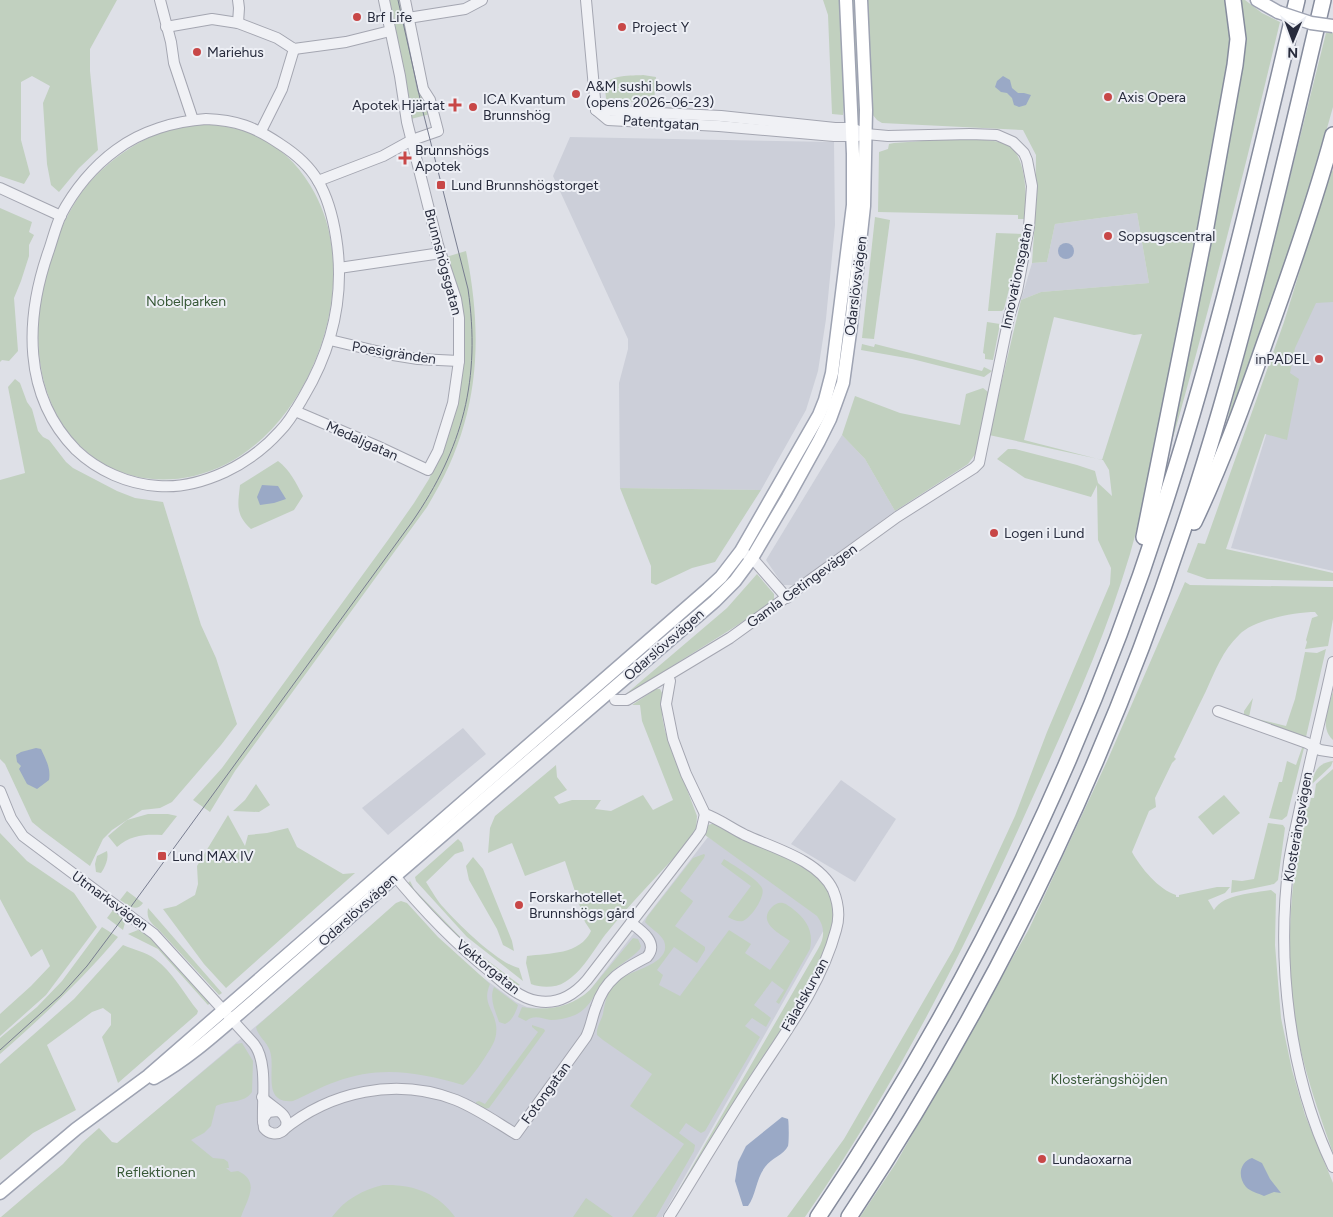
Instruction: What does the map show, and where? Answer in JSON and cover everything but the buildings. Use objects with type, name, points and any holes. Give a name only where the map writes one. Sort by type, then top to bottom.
[{"type":"highway","points":[[1130,604],[1177,379],[1236,65],[1238,39],[1233,0]]},
{"type":"highway","points":[[818,1217],[888,1109],[976,950],[1021,862],[1079,733],[1130,604],[1168,494],[1199,390],[1241,230],[1297,0]]},
{"type":"highway","points":[[849,1217],[913,1116],[959,1037],[1002,957],[1049,862],[1124,691],[1183,530],[1224,395],[1280,178],[1323,0]]},
{"type":"highway","points":[[1165,582],[1216,476],[1232,434],[1318,191],[1333,135]]},
{"type":"main road","name":"Odarslövsvägen","points":[[0,1192],[76,1129],[121,1096],[170,1069],[201,1046],[228,1015],[355,914],[392,871],[708,590],[721,577],[741,551],[815,424],[825,400],[832,373],[853,205],[846,0]]},
{"type":"main road","name":"Odarslövsvägen","points":[[392,871],[715,601],[735,581],[752,558],[820,441],[830,419],[842,383],[848,354],[862,236],[866,110],[861,0]]},
{"type":"main road","points":[[1257,0],[1278,12],[1311,23],[1333,26]]},
{"type":"street","points":[[160,0],[171,42],[174,63],[192,120]]},
{"type":"street","points":[[238,0],[240,8],[238,23]]},
{"type":"street","name":"Brunnshögsgatan","points":[[384,0],[400,76],[407,122],[441,253],[456,299],[460,338],[454,403],[438,451],[428,470]]},
{"type":"street","points":[[318,181],[383,156],[412,140],[438,131],[430,100],[423,89],[405,0]]},
{"type":"street","points":[[408,18],[482,0]]},
{"type":"street","name":"Patentgatan","points":[[586,0],[596,110],[721,116],[835,128],[852,132]]},
{"type":"street","points":[[166,26],[212,19],[238,23],[277,38],[294,49],[346,42],[390,31]]},
{"type":"street","points":[[261,131],[282,90],[294,49]]},
{"type":"street","points":[[192,120],[220,120],[249,126],[261,131],[294,155],[318,181],[333,220],[339,268],[339,292],[330,340],[317,372],[296,411],[282,430],[242,464],[207,480],[170,487],[143,484],[119,478],[87,460],[69,443],[42,398],[34,366],[32,328],[35,298],[38,282],[60,216],[74,193],[104,159],[118,148],[161,127],[192,120]]},
{"type":"street","name":"Innovationsgatan","points":[[852,132],[888,136],[998,135],[1006,138],[1024,153],[1029,166],[1032,186],[1026,242],[983,438],[981,459]]},
{"type":"street","points":[[0,188],[60,216]]},
{"type":"street","points":[[339,268],[441,253]]},
{"type":"street","name":"Poesigränden","points":[[330,340],[393,355],[459,361]]},
{"type":"street","name":"Medaljgatan","points":[[296,411],[428,470]]},
{"type":"street","name":"Gamla Getingevägen","points":[[615,700],[627,704],[730,638],[897,517],[974,468],[981,459]]},
{"type":"street","points":[[741,551],[752,558],[787,598]]},
{"type":"street","name":"Klosterängsvägen","points":[[1333,662],[1289,862],[1284,915],[1285,969],[1290,1025],[1301,1073],[1318,1132],[1333,1167]]},
{"type":"street","points":[[668,676],[670,681],[666,704],[671,731],[686,774],[705,814]]},
{"type":"street","points":[[1218,711],[1307,743],[1313,747],[1333,752]]},
{"type":"street","name":"Utmarksvägen","points":[[0,791],[11,818],[30,843],[150,930],[228,1015]]},
{"type":"street","name":"Vektorgatan","points":[[392,871],[437,924],[474,959],[519,993],[537,1001],[555,1001],[575,992],[587,980],[697,837],[701,831],[705,814]]},
{"type":"street","name":"Fäladskurvan","points":[[670,1217],[737,1106],[809,994],[826,962],[837,928],[838,918],[836,896],[827,879],[820,872],[799,859],[761,842],[718,818],[705,814]]},
{"type":"street","name":"Fotongatan","points":[[282,1131],[304,1114],[334,1100],[353,1094],[401,1089],[434,1094],[455,1100],[490,1116],[516,1134],[586,1037],[592,1025],[596,1008],[608,983],[618,974],[647,957],[650,953],[652,946],[649,939],[631,923]]},
{"type":"street","points":[[228,1015],[258,1049],[262,1063],[262,1097],[264,1128],[269,1133],[276,1134],[282,1131],[286,1125],[286,1120],[262,1097]]},
{"type":"street","points":[[263,1122],[268,1112],[279,1112]]},
{"type":"street","name":"Fotongatan","points":[[279,1112],[294,1115],[304,1114]]},
{"type":"shaded area","points":[[570,137],[834,142],[835,225],[826,319],[818,371],[806,410],[761,490],[620,488],[619,383],[628,349],[628,339],[553,176]]},
{"type":"shaded area","points":[[1137,213],[1149,283],[1041,292],[1021,300],[1032,263],[1047,262],[1055,224]]},
{"type":"shaded area","points":[[1333,245],[1333,571],[1231,548],[1305,309]]},
{"type":"shaded area","points":[[842,435],[865,459],[895,511],[794,585],[783,585],[766,560]]},
{"type":"shaded area","points":[[463,728],[486,754],[388,835],[362,808]]},
{"type":"shaded area","points":[[841,780],[896,819],[855,882],[791,844]]},
{"type":"shaded area","points":[[708,837],[830,919],[662,1217],[33,1217],[403,902],[471,969],[516,1002],[527,1007],[561,1009],[579,1000],[590,990]]},
{"type":"green space","points":[[0,0],[117,0],[90,49],[90,71],[98,150],[79,168],[59,192],[51,185],[47,164],[43,103],[50,86],[32,76],[21,82],[21,140],[30,174],[24,184],[0,176]]},
{"type":"green space","points":[[389,0],[401,0],[430,114],[411,119],[407,88]]},
{"type":"green space","points":[[823,0],[839,0],[845,93],[843,115],[832,114],[828,15]]},
{"type":"green space","points":[[849,0],[855,0],[861,120],[857,120]]},
{"type":"green space","points":[[865,0],[1227,0],[1231,55],[1158,438],[1145,496],[1120,587],[1096,652],[1003,863],[925,1019],[868,1120],[805,1217],[787,1217],[844,1139],[953,950],[1015,816],[1047,732],[1110,584],[1111,568],[1098,540],[1097,485],[1091,497],[1025,478],[997,459],[1008,449],[1015,449],[1077,465],[1095,471],[1098,483],[1112,496],[1109,470],[1102,460],[1142,334],[1134,335],[1054,317],[1024,440],[1096,458],[989,435],[1021,300],[1041,292],[1149,283],[1137,213],[1055,224],[1047,262],[1032,263],[1036,155],[1023,130],[882,123],[872,114]]},
{"type":"green space","points":[[1241,0],[1245,0],[1262,13],[1280,22],[1224,248],[1163,473],[1242,73],[1245,34]]},
{"type":"green space","points":[[1326,33],[1333,33],[1333,107],[1302,217],[1216,461],[1257,310]]},
{"type":"green space","points":[[643,75],[656,77],[654,103],[606,100],[605,87],[610,80],[621,76]]},
{"type":"green space","name":"Nobelparken","points":[[188,124],[230,127],[254,135],[282,152],[304,176],[324,213],[331,243],[333,278],[329,315],[319,351],[303,385],[283,417],[257,443],[227,463],[194,476],[148,479],[126,474],[104,464],[75,440],[55,411],[43,377],[38,341],[40,304],[47,267],[60,232],[83,190],[112,161],[135,145],[158,133]]},
{"type":"green space","points":[[950,139],[996,141],[1008,145],[1014,151],[1022,169],[1026,191],[1025,219],[1018,219],[1018,215],[878,212],[879,152],[888,149],[889,144],[894,143]]},
{"type":"green space","points":[[1333,170],[1333,302],[1316,303],[1295,348],[1290,373],[1299,379],[1287,440],[1265,434],[1226,549],[1333,573],[1333,581],[1207,579],[1187,572],[1198,543],[1205,544],[1284,322],[1330,173]]},
{"type":"green space","points":[[0,208],[32,222],[29,232],[34,235],[29,245],[29,256],[14,298],[18,351],[9,361],[2,360],[0,362]]},
{"type":"green space","points":[[875,217],[890,220],[874,339],[862,338]]},
{"type":"green space","points":[[996,233],[1023,234],[1004,309],[1002,311],[988,311]]},
{"type":"green space","points":[[466,251],[475,319],[473,384],[467,415],[457,446],[444,476],[427,507],[235,771],[210,812],[193,800],[222,768],[388,540],[429,479],[440,454],[462,370],[446,257]]},
{"type":"green space","points":[[987,322],[1000,324],[993,360],[985,359],[985,354],[983,353]]},
{"type":"green space","points":[[862,344],[874,347],[875,344],[982,371],[984,367],[992,371],[984,377],[912,359],[861,350]]},
{"type":"green space","points":[[15,379],[20,383],[27,402],[32,409],[38,431],[49,440],[73,468],[117,491],[135,498],[163,502],[201,625],[216,658],[237,724],[172,802],[160,808],[142,810],[112,830],[103,839],[90,866],[32,822],[5,764],[0,759],[0,480],[25,473],[8,387]]},
{"type":"green space","points":[[983,388],[988,392],[976,453],[968,464],[895,511],[865,459],[842,435],[855,396],[900,413],[960,425],[966,394]]},
{"type":"green space","points":[[278,461],[289,473],[303,496],[294,510],[251,529],[240,514],[238,504],[240,485]]},
{"type":"green space","points":[[620,488],[761,490],[715,562],[692,568],[656,585],[651,583],[651,566]]},
{"type":"green space","points":[[757,574],[774,594],[774,600],[628,696],[626,694],[727,608]]},
{"type":"green space","name":"Klosterängshöjden","points":[[1185,582],[1190,585],[1333,587],[1333,619],[1328,646],[1305,649],[1312,618],[1318,616],[1315,612],[1286,615],[1254,625],[1239,635],[1228,647],[1216,668],[1174,757],[1176,759],[1172,763],[1155,798],[1156,807],[1149,811],[1132,852],[1151,877],[1163,888],[1176,895],[1176,897],[1217,887],[1230,887],[1225,893],[1208,900],[1214,910],[1218,905],[1232,897],[1271,890],[1276,894],[1275,945],[1281,1018],[1292,1070],[1305,1115],[1333,1183],[1333,1217],[860,1217],[896,1163],[1029,929],[1108,759]]},
{"type":"green space","points":[[1326,649],[1306,737],[1244,717],[1244,711],[1253,698],[1249,717],[1286,726],[1295,699],[1305,652],[1317,653]]},
{"type":"green space","points":[[656,689],[660,689],[662,693],[662,716],[665,731],[697,816],[696,831],[685,846],[615,923],[577,973],[565,982],[553,986],[544,987],[531,984],[526,963],[527,956],[572,949],[586,939],[591,931],[585,922],[565,861],[525,876],[512,843],[488,853],[490,828],[495,816],[556,765],[557,777],[567,790],[554,797],[559,804],[572,800],[601,800],[595,809],[611,811],[643,795],[653,810],[673,800],[642,721],[640,705],[632,705]]},
{"type":"green space","points":[[1333,691],[1333,740],[1327,729],[1326,717]]},
{"type":"green space","points":[[1302,748],[1304,748],[1287,816],[1282,820],[1269,818],[1279,782],[1282,782],[1287,761],[1296,765]]},
{"type":"green space","points":[[1333,761],[1331,766],[1312,784],[1318,768],[1324,763]]},
{"type":"green space","points":[[1333,769],[1333,1153],[1310,1083],[1296,1028],[1290,965],[1290,933],[1295,870],[1306,807],[1309,807],[1311,798],[1314,798],[1316,784]]},
{"type":"green space","points":[[256,784],[270,805],[259,812],[233,811],[245,800]]},
{"type":"green space","points":[[1224,795],[1240,813],[1213,835],[1198,817]]},
{"type":"green space","points":[[148,814],[177,816],[162,835],[138,836],[127,840],[117,847],[108,836],[127,820]]},
{"type":"green space","points":[[228,815],[245,846],[248,835],[288,828],[297,847],[343,874],[355,873],[226,988],[204,964],[163,909],[176,906],[195,895],[198,884],[197,866]]},
{"type":"green space","points":[[715,823],[811,870],[826,884],[830,893],[834,915],[833,928],[828,944],[800,1006],[666,1217],[663,1217],[818,949],[823,936],[822,924],[817,916],[705,835],[708,825]]},
{"type":"green space","points":[[1268,823],[1283,825],[1285,828],[1278,880],[1274,884],[1231,893],[1232,880],[1254,879]]},
{"type":"green space","points":[[0,833],[27,861],[74,893],[97,927],[46,995],[0,1036],[0,1014],[50,966],[42,949],[31,957],[0,899]]},
{"type":"green space","points":[[458,839],[462,843],[464,851],[455,854],[426,882],[441,905],[469,933],[490,952],[519,968],[523,981],[467,937],[416,881],[415,877]]},
{"type":"green space","points":[[107,851],[107,860],[104,868],[101,873],[96,872],[97,856]]},
{"type":"green space","points":[[704,854],[704,858],[680,891],[693,901],[675,926],[705,947],[705,950],[697,963],[674,947],[657,970],[663,975],[659,985],[680,996],[729,930],[751,944],[745,953],[770,970],[790,941],[775,931],[768,922],[768,912],[779,903],[788,906],[805,921],[810,931],[810,949],[779,1004],[776,1002],[784,990],[772,981],[754,1005],[771,1018],[766,1027],[752,1018],[745,1026],[760,1037],[705,1131],[701,1133],[686,1123],[679,1133],[695,1145],[694,1151],[656,1217],[632,1217],[684,1144],[630,1106],[652,1074],[603,1040],[597,1035],[597,1030],[607,997],[613,985],[662,956],[665,949],[664,941],[645,922],[647,917],[693,858]]},
{"type":"green space","points":[[473,857],[483,869],[512,941],[514,951],[503,945],[497,929],[469,880],[466,866]]},
{"type":"green space","points":[[724,859],[751,876],[762,888],[762,896],[757,906],[750,916],[743,921],[735,921],[728,917],[751,886],[721,864]]},
{"type":"green space","points":[[410,881],[414,889],[470,947],[520,985],[517,986],[508,981],[440,921],[409,885]]},
{"type":"green space","points":[[127,891],[143,903],[135,908],[120,900]]},
{"type":"green space","points":[[401,901],[407,903],[438,937],[490,984],[487,996],[495,1019],[496,1037],[487,1054],[475,1072],[463,1085],[415,1074],[383,1072],[368,1073],[335,1082],[293,1101],[277,1097],[273,1091],[270,1051],[256,1027],[396,903]]},
{"type":"green space","points":[[148,908],[222,993],[219,995],[151,923],[148,918]]},
{"type":"green space","points":[[113,910],[125,919],[123,930],[107,918]]},
{"type":"green space","points":[[102,927],[118,937],[61,998],[0,1054],[0,1038],[37,1007],[62,981]]},
{"type":"green space","points":[[138,930],[147,934],[166,951],[210,1003],[208,1005],[158,949],[128,934]]},
{"type":"green space","points":[[633,938],[638,939],[641,946],[640,949],[611,973],[581,1012],[554,1020],[535,1017],[526,1021],[518,1017],[522,1007],[550,1008],[575,1001],[590,990]]},
{"type":"green space","points":[[123,945],[148,955],[161,964],[198,1011],[197,1014],[118,1083],[102,1037],[111,1025],[111,1014],[103,1008],[92,1012],[47,1045],[76,1110],[33,1133],[0,1160],[0,1064],[74,999]]},
{"type":"green space","points":[[494,987],[518,1005],[512,1019],[505,1024],[499,1022],[494,1009],[492,996]]},
{"type":"green space","points":[[532,1025],[545,1031],[489,1108],[484,1109],[476,1104],[479,1101],[485,1104],[538,1032]]},
{"type":"green space","name":"Reflektionen","points":[[242,1043],[253,1061],[252,1092],[249,1096],[240,1100],[216,1106],[211,1126],[204,1133],[191,1140],[213,1158],[224,1159],[228,1162],[229,1168],[226,1168],[231,1172],[238,1171],[249,1180],[251,1186],[249,1197],[241,1217],[1,1217],[63,1164],[99,1128],[112,1142],[117,1143],[236,1044]]},
{"type":"green space","points":[[383,1185],[405,1186],[433,1196],[455,1217],[332,1217],[355,1196]]},
{"type":"green space","points":[[586,1198],[613,1217],[573,1217]]},
{"type":"water","points":[[1003,76],[1010,80],[1012,88],[1018,93],[1031,95],[1026,105],[1019,107],[1014,105],[1012,98],[1007,93],[1001,92],[995,87],[997,81]]},
{"type":"water","points":[[1063,243],[1069,243],[1074,248],[1072,257],[1063,259],[1058,254],[1058,248]]},
{"type":"water","points":[[262,485],[278,486],[286,499],[260,505],[257,497]]},
{"type":"water","points":[[36,748],[41,749],[48,764],[49,772],[49,780],[37,789],[27,784],[19,769],[21,766],[17,762],[16,755]]},
{"type":"water","points":[[782,1117],[788,1119],[788,1146],[784,1152],[765,1167],[751,1202],[748,1206],[743,1206],[735,1181],[738,1162],[746,1146]]},
{"type":"water","points":[[1252,1158],[1262,1163],[1270,1179],[1281,1193],[1274,1192],[1264,1196],[1246,1187],[1241,1178],[1241,1170],[1242,1166]]},
{"type":"tram line","points":[[0,1050],[61,995],[87,966],[111,934],[412,522],[430,494],[456,439],[464,411],[472,353],[468,289],[423,112],[398,0]]},
{"type":"place","name":"Brf Life","points":[[357,17]]},
{"type":"place","name":"Project Y","points":[[622,27]]},
{"type":"place","name":"Mariehus","points":[[197,52]]},
{"type":"place","name":"A&M sushi bowls (opens 2026-06-23)","points":[[576,94]]},
{"type":"place","name":"Axis Opera","points":[[1108,97]]},
{"type":"place","name":"Apotek Hjärtat","points":[[455,105]]},
{"type":"place","name":"ICA Kvantum Brunnshög","points":[[473,107]]},
{"type":"place","name":"Brunnshögs Apotek","points":[[405,158]]},
{"type":"place","name":"Lund Brunnshögstorget","points":[[441,185]]},
{"type":"place","name":"Sopsugscentral","points":[[1108,236]]},
{"type":"place","name":"inPADEL","points":[[1319,359]]},
{"type":"place","name":"Logen i Lund","points":[[994,533]]},
{"type":"place","name":"Lund MAX IV","points":[[162,856]]},
{"type":"place","name":"Forskarhotellet, Brunnshögs gård","points":[[519,905]]},
{"type":"place","name":"Lundaoxarna","points":[[1042,1159]]}]
